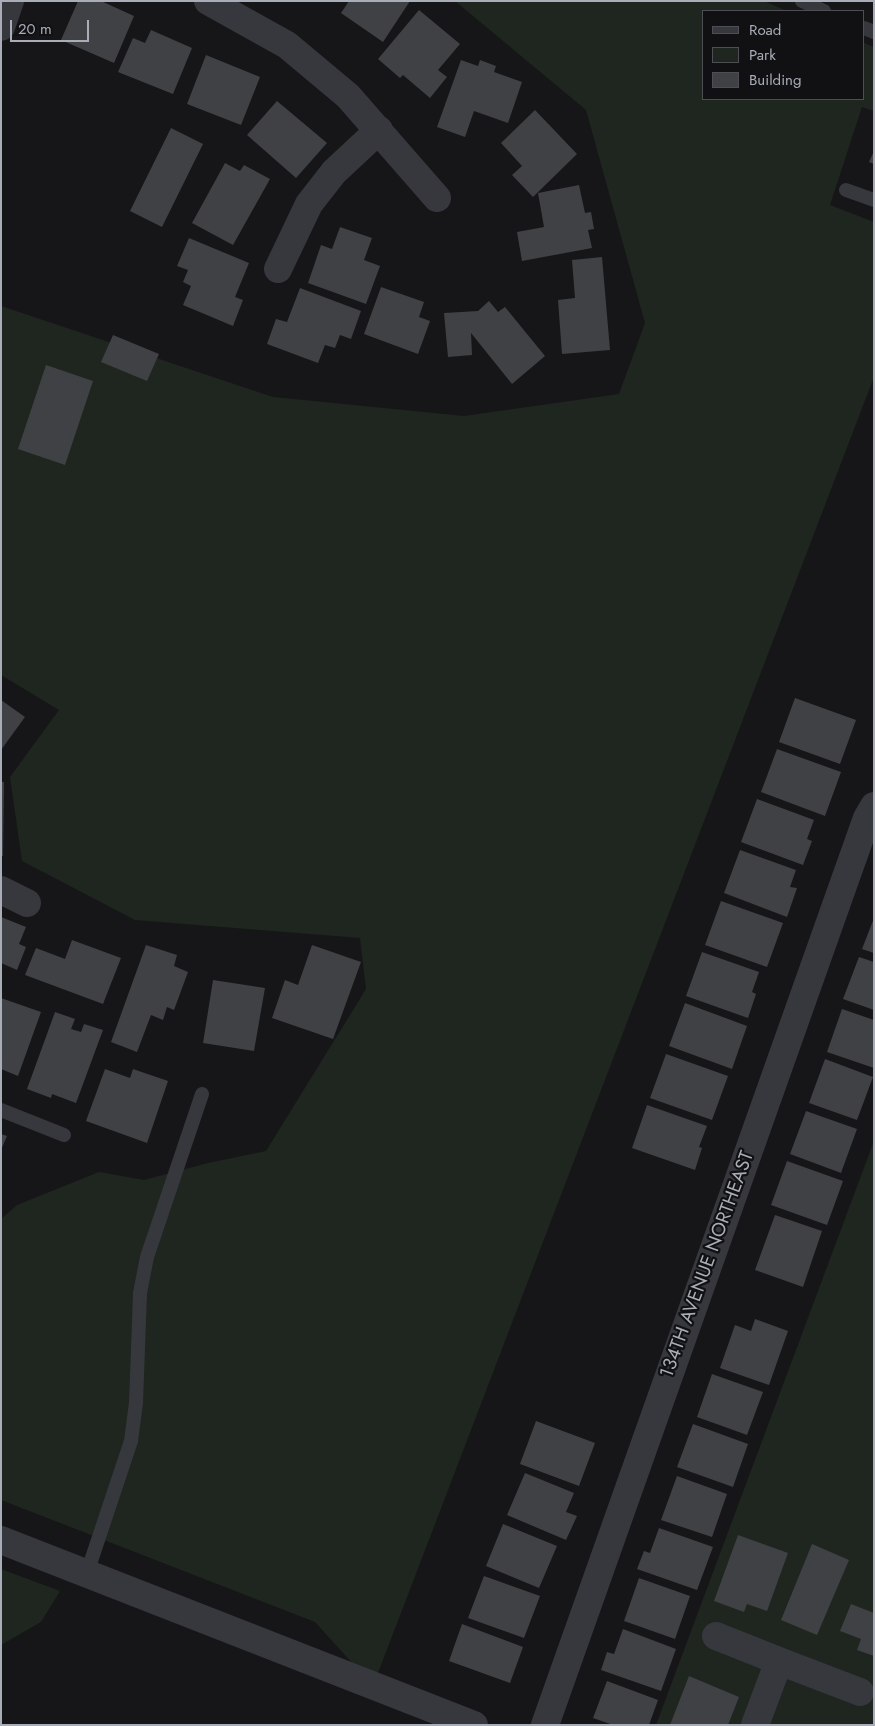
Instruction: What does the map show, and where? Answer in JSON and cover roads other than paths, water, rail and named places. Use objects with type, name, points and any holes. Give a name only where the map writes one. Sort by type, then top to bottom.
[{"type":"street","points":[[1,27],[10,1]]},
{"type":"street","points":[[208,1],[287,45],[348,96],[437,198]]},
{"type":"street","points":[[278,268],[309,204],[334,172],[378,130]]},
{"type":"street","name":"134TH AVENUE NORTHEAST","points":[[545,1725],[864,827],[874,806]]},
{"type":"street","points":[[1,890],[27,903]]},
{"type":"street","points":[[1,1540],[474,1725]]},
{"type":"street","points":[[716,1636],[860,1692]]},
{"type":"street","points":[[756,1725],[779,1661]]},
{"type":"lane","points":[[802,1],[823,7]]},
{"type":"lane","points":[[846,190],[874,200]]},
{"type":"lane","points":[[87,1573],[131,1441],[136,1403],[140,1293],[147,1257],[202,1094]]},
{"type":"lane","points":[[1,1110],[64,1136]]}]
